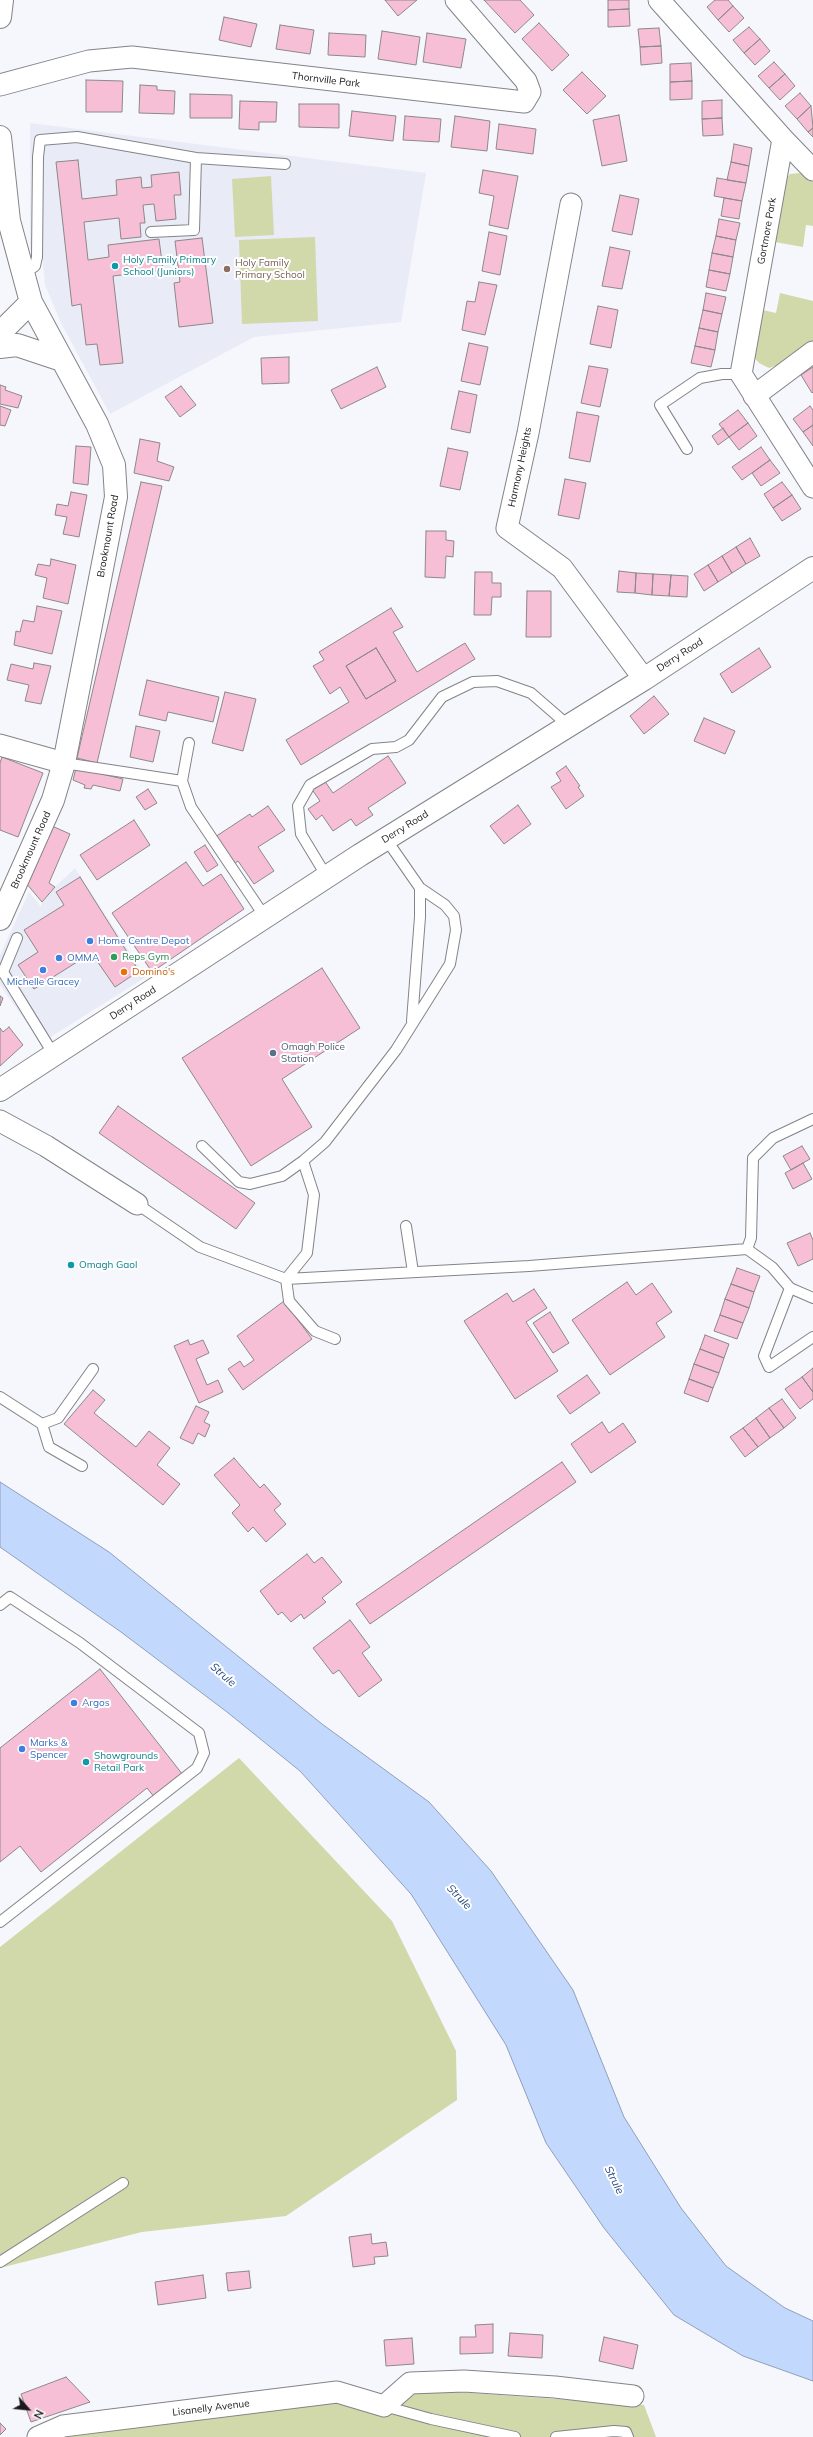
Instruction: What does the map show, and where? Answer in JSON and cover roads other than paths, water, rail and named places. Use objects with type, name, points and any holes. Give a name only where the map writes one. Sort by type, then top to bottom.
[{"type":"main road","points":[[0,17],[2,0]]},
{"type":"main road","name":"Brookmount Road","points":[[0,137],[4,204],[31,302],[97,424],[114,465],[116,497],[64,764],[53,800],[0,919]]},
{"type":"main road","points":[[0,333],[31,302]]},
{"type":"main road","points":[[0,346],[17,345],[62,360]]},
{"type":"main road","name":"Derry Road","points":[[0,1090],[386,839],[644,679],[813,568]]},
{"type":"street","name":"Thornville Park","points":[[0,85],[89,61],[132,57],[524,102],[530,92],[526,81],[456,0]]},
{"type":"street","points":[[659,0],[783,139],[813,170]]},
{"type":"street","name":"Gortmore Park","points":[[741,374],[783,139]]},
{"type":"street","name":"Harmony Heights","points":[[571,204],[528,433],[506,528],[562,568],[644,679]]},
{"type":"street","points":[[754,396],[813,352]]},
{"type":"street","points":[[741,374],[813,487]]},
{"type":"street","points":[[0,745],[64,764]]},
{"type":"street","points":[[0,1121],[46,1146],[137,1204]]},
{"type":"street","points":[[384,2406],[410,2383],[464,2381],[555,2387],[633,2396]]},
{"type":"street","name":"Lisanelly Avenue","points":[[38,2437],[63,2426],[337,2392],[384,2406]]},
{"type":"lane","points":[[23,274],[35,266],[37,256],[38,157],[40,140],[77,137],[196,158],[285,164]]},
{"type":"lane","points":[[151,232],[194,230],[196,158]]},
{"type":"lane","points":[[687,449],[660,405],[700,378],[722,374],[741,374]]},
{"type":"lane","points":[[327,877],[301,834],[298,806],[310,785],[372,749],[396,747],[409,740],[442,696],[473,682],[498,681],[531,693],[569,726]]},
{"type":"lane","points":[[189,743],[182,781],[191,807],[265,917]]},
{"type":"lane","points":[[64,764],[82,764],[182,781]]},
{"type":"lane","points":[[202,1146],[239,1182],[250,1184],[282,1176],[303,1161],[325,1142],[396,1050],[427,998],[450,964],[456,930],[454,916],[445,905],[420,888],[386,839]]},
{"type":"lane","points":[[412,1023],[420,917],[420,888]]},
{"type":"lane","points":[[17,938],[3,972],[54,1054]]},
{"type":"lane","points":[[413,1000],[427,998]]},
{"type":"lane","points":[[747,1249],[751,1238],[753,1158],[773,1138],[813,1119]]},
{"type":"lane","points":[[303,1161],[314,1195],[307,1253],[286,1279],[289,1301],[315,1331],[335,1339]]},
{"type":"lane","points":[[137,1204],[200,1247],[286,1279],[529,1266],[747,1249],[772,1267],[790,1288],[813,1298]]},
{"type":"lane","points":[[406,1226],[413,1272]]},
{"type":"lane","points":[[790,1288],[764,1356],[769,1367],[813,1337]]},
{"type":"lane","points":[[42,1424],[58,1418],[93,1369]]},
{"type":"lane","points":[[0,1397],[42,1424],[49,1447],[82,1466]]},
{"type":"lane","points":[[0,1605],[10,1597],[80,1643],[199,1733],[204,1752],[197,1768],[0,1922]]},
{"type":"lane","points":[[0,2262],[123,2183]]},
{"type":"lane","points":[[384,2406],[431,2419],[514,2437]]},
{"type":"lane","points":[[556,2437],[614,2431],[626,2432],[628,2437]]},
{"type":"water","name":"Strule","points":[[0,1482],[109,1552],[322,1724],[429,1802],[491,1871],[573,1990],[624,2117],[681,2208],[726,2266],[785,2308],[813,2321],[813,2381],[743,2356],[674,2315],[604,2228],[546,2143],[506,2045],[411,1894],[300,1771],[227,1712],[121,1632],[0,1547]]},
{"type":"place","name":"Holy Family Primary School (Juniors)","points":[[115,266]]},
{"type":"place","name":"Holy Family Primary School","points":[[227,269]]},
{"type":"place","name":"Home Centre Depot","points":[[90,941]]},
{"type":"place","name":"Reps Gym","points":[[114,957]]},
{"type":"place","name":"OMMA","points":[[59,958]]},
{"type":"place","name":"Michelle Gracey","points":[[43,970]]},
{"type":"place","name":"Domino's","points":[[124,972]]},
{"type":"place","name":"Omagh Police Station","points":[[273,1053]]},
{"type":"place","name":"Omagh Gaol","points":[[71,1265]]},
{"type":"place","name":"Argos","points":[[74,1703]]},
{"type":"place","name":"Marks & Spencer","points":[[22,1749]]},
{"type":"place","name":"Showgrounds Retail Park","points":[[86,1762]]}]
